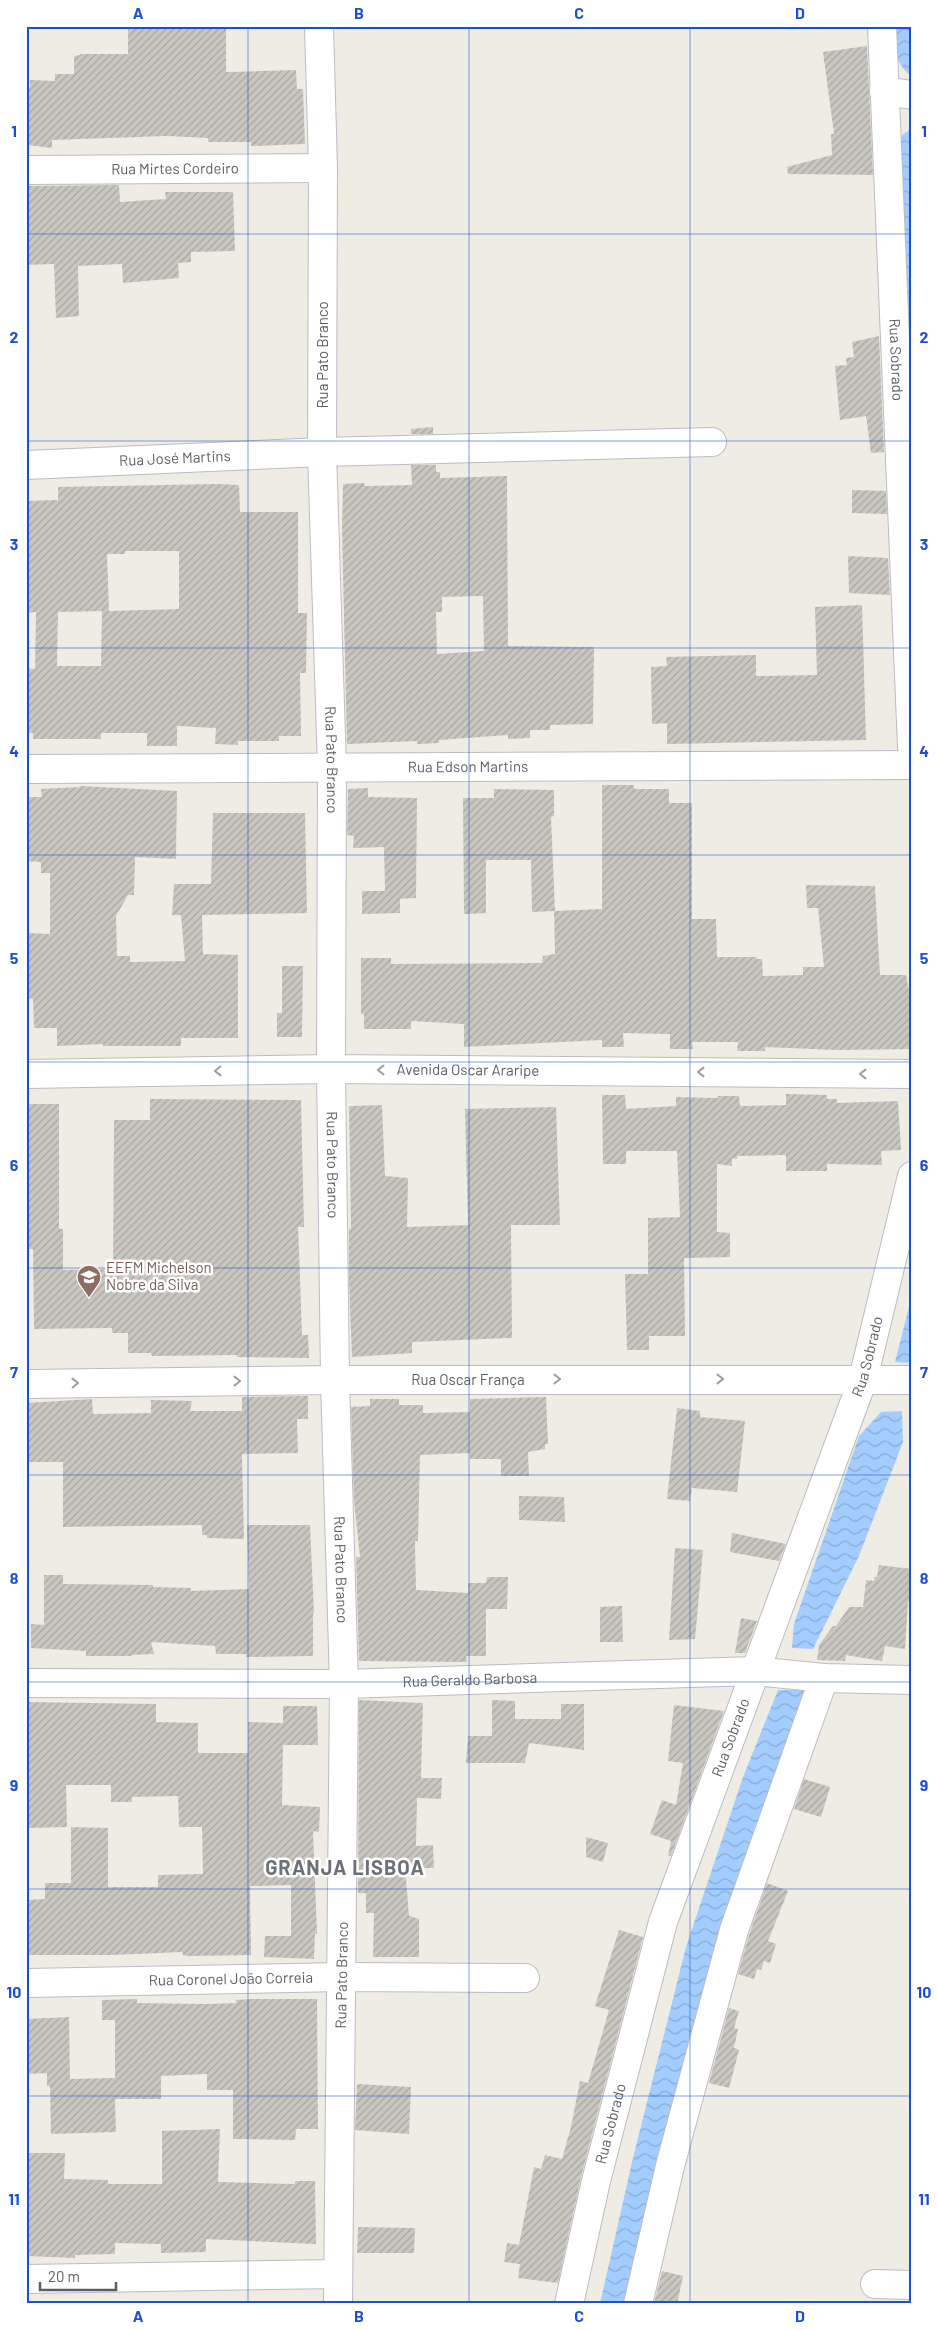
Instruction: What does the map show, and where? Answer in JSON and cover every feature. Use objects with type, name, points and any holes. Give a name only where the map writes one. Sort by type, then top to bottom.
[{"type":"street","name":"Rua Pato Branco","points":[[319,26],[323,168],[322,452],[332,768],[331,1069],[334,1380],[344,1684],[338,2304]]},
{"type":"street","name":"Rua Sobrado","points":[[882,26],[912,747]]},
{"type":"street","points":[[884,91],[912,95]]},
{"type":"street","name":"Rua Mirtes Cordeiro","points":[[26,170],[323,168]]},
{"type":"street","name":"Rua José Martins","points":[[26,465],[322,452],[712,442]]},
{"type":"street","name":"Rua Edson Martins","points":[[26,769],[912,765]]},
{"type":"street","name":"Avenida Oscar Araripe","points":[[26,1074],[331,1069],[912,1074]]},
{"type":"street","name":"Rua Sobrado","points":[[569,2304],[596,2181],[663,1922],[862,1379],[912,1176]]},
{"type":"street","name":"Rua Oscar França","points":[[26,1384],[334,1380],[912,1380]]},
{"type":"street","name":"Rua Geraldo Barbosa","points":[[26,1683],[344,1684],[754,1671],[824,1678],[912,1680]]},
{"type":"street","points":[[638,2304],[670,2166],[734,1930],[824,1678]]},
{"type":"street","name":"Rua Coronel João Correia","points":[[26,1983],[342,1977],[525,1978]]},
{"type":"street","points":[[26,2279],[338,2274]]},
{"type":"street","points":[[875,2284],[912,2285]]},
{"type":"water","points":[[889,26],[912,26],[912,76],[902,67],[895,54]]},
{"type":"water","points":[[912,128],[912,467],[898,152],[902,135]]},
{"type":"water","points":[[912,1295],[912,1363],[895,1362]]},
{"type":"water","points":[[902,1411],[903,1442],[859,1556],[813,1649],[792,1648],[794,1624],[859,1436],[881,1412]]},
{"type":"water","points":[[778,1690],[813,1690],[629,2304],[600,2304],[632,2162],[686,1947],[743,1777]]},
{"type":"building","points":[[128,26],[226,26],[226,72],[296,70],[297,89],[303,89],[305,144],[251,146],[251,142],[208,142],[208,138],[166,136],[52,140],[52,148],[28,145],[26,88],[30,88],[30,80],[55,81],[55,74],[74,74],[74,56],[80,54],[128,54]]},
{"type":"building","points":[[867,46],[873,175],[788,174],[787,167],[832,155],[831,134],[834,134],[823,52]]},
{"type":"building","points":[[119,185],[120,202],[166,199],[165,192],[233,192],[235,251],[191,252],[191,262],[178,263],[179,278],[123,283],[122,264],[78,266],[79,316],[56,318],[54,264],[26,265],[27,186]]},
{"type":"building","points":[[879,336],[884,452],[871,453],[866,416],[840,420],[835,366],[847,365],[846,358],[854,357],[852,342]]},
{"type":"building","points":[[433,427],[433,434],[411,434],[411,429]]},
{"type":"building","points":[[411,465],[436,465],[436,472],[440,472],[440,478],[507,476],[508,646],[594,647],[593,724],[550,725],[550,730],[530,730],[530,738],[508,739],[508,735],[439,740],[439,743],[417,744],[417,741],[347,744],[342,531],[343,484],[364,483],[365,486],[412,485]],"holes":[[[483,596],[484,651],[437,654],[436,612],[442,612],[442,597]]]},
{"type":"building","points":[[239,485],[240,512],[298,512],[298,613],[307,613],[306,673],[300,673],[301,736],[279,736],[279,741],[238,741],[238,745],[215,744],[216,728],[177,726],[177,746],[147,746],[147,733],[101,733],[101,739],[33,739],[33,733],[26,732],[26,668],[35,669],[36,612],[26,613],[26,501],[58,500],[58,487]],"holes":[[[125,551],[179,551],[179,609],[109,611],[107,554],[125,554]],[[102,611],[101,666],[57,666],[58,612]]]},
{"type":"building","points":[[852,490],[886,491],[887,514],[852,513]]},
{"type":"building","points":[[848,556],[888,558],[890,595],[849,593]]},
{"type":"building","points":[[862,605],[866,740],[667,744],[667,723],[652,724],[651,667],[667,666],[666,657],[756,655],[756,676],[817,675],[815,607]]},
{"type":"building","points":[[602,785],[634,785],[634,789],[669,789],[669,803],[692,803],[692,919],[716,919],[717,957],[756,957],[757,959],[762,959],[763,976],[803,975],[803,967],[824,967],[818,908],[807,908],[806,885],[875,886],[880,975],[906,975],[912,1006],[912,1049],[836,1050],[765,1047],[765,1051],[737,1051],[738,1042],[692,1042],[693,1049],[670,1049],[670,1034],[623,1033],[624,1047],[602,1047],[602,1040],[464,1047],[464,1024],[411,1021],[411,1029],[364,1029],[364,1014],[361,1014],[361,958],[391,958],[391,964],[542,963],[543,956],[555,954],[554,911],[532,912],[531,860],[486,860],[486,913],[464,914],[463,798],[494,798],[494,789],[554,790],[554,816],[551,817],[555,911],[602,909]]},
{"type":"building","points":[[80,786],[177,791],[176,859],[135,857],[134,895],[128,895],[116,916],[117,956],[130,956],[130,962],[185,961],[181,915],[172,915],[174,884],[211,884],[213,813],[305,813],[307,913],[202,915],[203,954],[238,955],[238,1038],[181,1038],[181,1046],[103,1046],[103,1044],[57,1046],[57,1028],[34,1028],[33,999],[26,998],[26,933],[50,934],[50,873],[41,873],[41,862],[26,861],[26,797],[42,797],[41,789]]},
{"type":"building","points":[[368,788],[368,797],[417,798],[416,898],[400,899],[400,913],[362,914],[362,891],[385,891],[384,847],[353,848],[354,836],[347,835],[348,789]]},
{"type":"building","points":[[282,966],[303,966],[302,1037],[277,1037],[277,1013],[282,1013]]},
{"type":"building","points":[[786,1094],[827,1095],[827,1099],[837,1099],[837,1103],[898,1101],[901,1150],[881,1151],[882,1165],[827,1164],[827,1171],[786,1171],[786,1155],[737,1156],[737,1159],[732,1158],[732,1166],[717,1164],[717,1232],[730,1233],[730,1257],[684,1258],[685,1336],[649,1336],[649,1350],[627,1350],[625,1274],[648,1274],[648,1218],[680,1217],[677,1151],[626,1151],[626,1164],[603,1164],[602,1095],[625,1095],[626,1109],[676,1106],[676,1097],[718,1098],[718,1096],[739,1096],[740,1106],[786,1105]]},
{"type":"building","points":[[150,1099],[301,1100],[304,1227],[298,1227],[302,1335],[308,1335],[309,1358],[237,1357],[237,1355],[152,1356],[151,1353],[128,1353],[128,1333],[112,1333],[112,1328],[34,1329],[33,1249],[26,1249],[26,1104],[59,1104],[59,1229],[63,1229],[63,1270],[113,1269],[114,1120],[150,1120]]},
{"type":"building","points":[[382,1105],[385,1176],[408,1178],[407,1227],[468,1225],[465,1109],[556,1107],[560,1225],[511,1225],[512,1338],[412,1342],[412,1353],[352,1357],[349,1281],[349,1229],[351,1229],[349,1106]]},
{"type":"building","points":[[308,1396],[308,1419],[297,1419],[298,1453],[242,1454],[244,1539],[207,1538],[207,1535],[202,1535],[202,1525],[63,1527],[63,1462],[26,1462],[26,1403],[92,1399],[93,1414],[151,1413],[151,1400],[192,1401],[190,1411],[242,1411],[242,1397]]},
{"type":"building","points":[[546,1397],[548,1444],[545,1444],[545,1449],[528,1452],[529,1476],[501,1476],[501,1459],[470,1459],[470,1453],[420,1455],[418,1541],[415,1541],[416,1590],[468,1593],[468,1583],[486,1583],[487,1577],[508,1577],[507,1609],[486,1609],[486,1656],[466,1656],[467,1662],[359,1661],[356,1557],[360,1557],[354,1501],[351,1407],[370,1406],[370,1399],[399,1399],[399,1405],[423,1405],[423,1413],[470,1412],[470,1399]]},
{"type":"building","points":[[677,1408],[700,1411],[700,1417],[745,1421],[737,1492],[692,1488],[690,1501],[667,1499]]},
{"type":"building","points":[[519,1496],[564,1497],[565,1522],[519,1520]]},
{"type":"building","points":[[247,1525],[310,1525],[314,1613],[313,1656],[246,1657],[246,1654],[216,1654],[215,1646],[151,1642],[154,1654],[132,1656],[86,1656],[86,1651],[31,1648],[31,1624],[44,1625],[44,1575],[63,1575],[63,1584],[153,1585],[153,1587],[191,1588],[191,1591],[249,1589]]},
{"type":"building","points":[[732,1533],[786,1544],[779,1561],[730,1552]]},
{"type":"building","points":[[675,1548],[703,1550],[695,1639],[669,1640]]},
{"type":"building","points":[[879,1565],[912,1569],[912,1603],[908,1602],[905,1649],[885,1646],[882,1661],[846,1655],[845,1661],[817,1660],[819,1645],[833,1626],[836,1626],[849,1607],[863,1607],[866,1580],[874,1581],[875,1577],[877,1577]]},
{"type":"building","points":[[622,1606],[623,1642],[600,1642],[600,1607]]},
{"type":"building","points":[[741,1618],[757,1621],[745,1653],[735,1653]]},
{"type":"building","points":[[359,1700],[423,1703],[421,1778],[442,1778],[441,1799],[417,1798],[416,1846],[433,1845],[434,1868],[405,1868],[409,1916],[419,1919],[419,1957],[373,1957],[374,1913],[366,1913],[366,1893],[358,1893]]},
{"type":"building","points":[[492,1700],[515,1701],[515,1719],[561,1719],[561,1704],[584,1704],[584,1750],[529,1743],[525,1763],[466,1763],[468,1736],[492,1736]]},
{"type":"building","points":[[26,1702],[156,1704],[156,1722],[198,1723],[198,1753],[248,1753],[248,1722],[283,1723],[283,1706],[317,1706],[318,1745],[283,1745],[282,1805],[320,1807],[319,1832],[313,1831],[317,1934],[315,1933],[314,1959],[264,1957],[265,1936],[291,1936],[291,1885],[250,1886],[251,1955],[188,1956],[183,1955],[182,1952],[113,1955],[26,1955],[26,1900],[45,1899],[45,1883],[71,1883],[71,1827],[108,1828],[108,1887],[158,1887],[158,1875],[203,1874],[202,1827],[179,1827],[178,1796],[132,1797],[132,1802],[111,1802],[111,1785],[66,1785],[67,1827],[26,1828]]},
{"type":"building","points":[[674,1705],[724,1711],[671,1856],[668,1856],[671,1841],[650,1834],[662,1800],[676,1805],[683,1763],[668,1761]]},
{"type":"building","points":[[804,1779],[830,1787],[821,1817],[794,1809]]},
{"type":"building","points":[[586,1837],[608,1843],[603,1862],[586,1857]]},
{"type":"building","points":[[767,1883],[788,1891],[768,1941],[776,1944],[770,1963],[764,1961],[761,1970],[757,1969],[754,1979],[738,1974]]},
{"type":"building","points":[[619,1930],[643,1937],[581,2177],[558,2283],[518,2278],[520,2264],[504,2262],[507,2243],[519,2245],[534,2167],[541,2169],[545,2155],[562,2159],[571,2127],[580,2081],[588,2083],[609,2010],[595,2006]]},
{"type":"building","points":[[137,1999],[137,2003],[206,2004],[236,2003],[236,2000],[253,1999],[317,1999],[318,2129],[296,2129],[295,2140],[233,2139],[233,2090],[207,2090],[207,2074],[161,2076],[161,2099],[115,2099],[116,2132],[51,2134],[50,2086],[47,2086],[47,2073],[26,2074],[26,2019],[69,2017],[70,2079],[115,2078],[115,2020],[102,2020],[102,2000]]},
{"type":"building","points":[[729,2008],[739,2011],[734,2028],[738,2029],[734,2048],[739,2050],[729,2088],[709,2083]]},
{"type":"building","points":[[357,2084],[411,2087],[409,2134],[355,2130]]},
{"type":"building","points":[[220,2129],[218,2182],[295,2184],[295,2181],[315,2181],[316,2244],[206,2239],[206,2252],[161,2253],[161,2244],[115,2243],[115,2254],[75,2255],[75,2258],[26,2256],[26,2153],[65,2153],[64,2179],[108,2180],[108,2184],[162,2184],[162,2131]]},
{"type":"building","points":[[358,2227],[415,2228],[414,2253],[357,2253]]},
{"type":"building","points":[[662,2271],[683,2276],[677,2304],[654,2304]]},
{"type":"place","name":"EEFM Michelson Nobre da Silva","points":[[89,1298]]},
{"type":"district","name":"GRANJA LISBOA","points":[[345,1868]]}]
